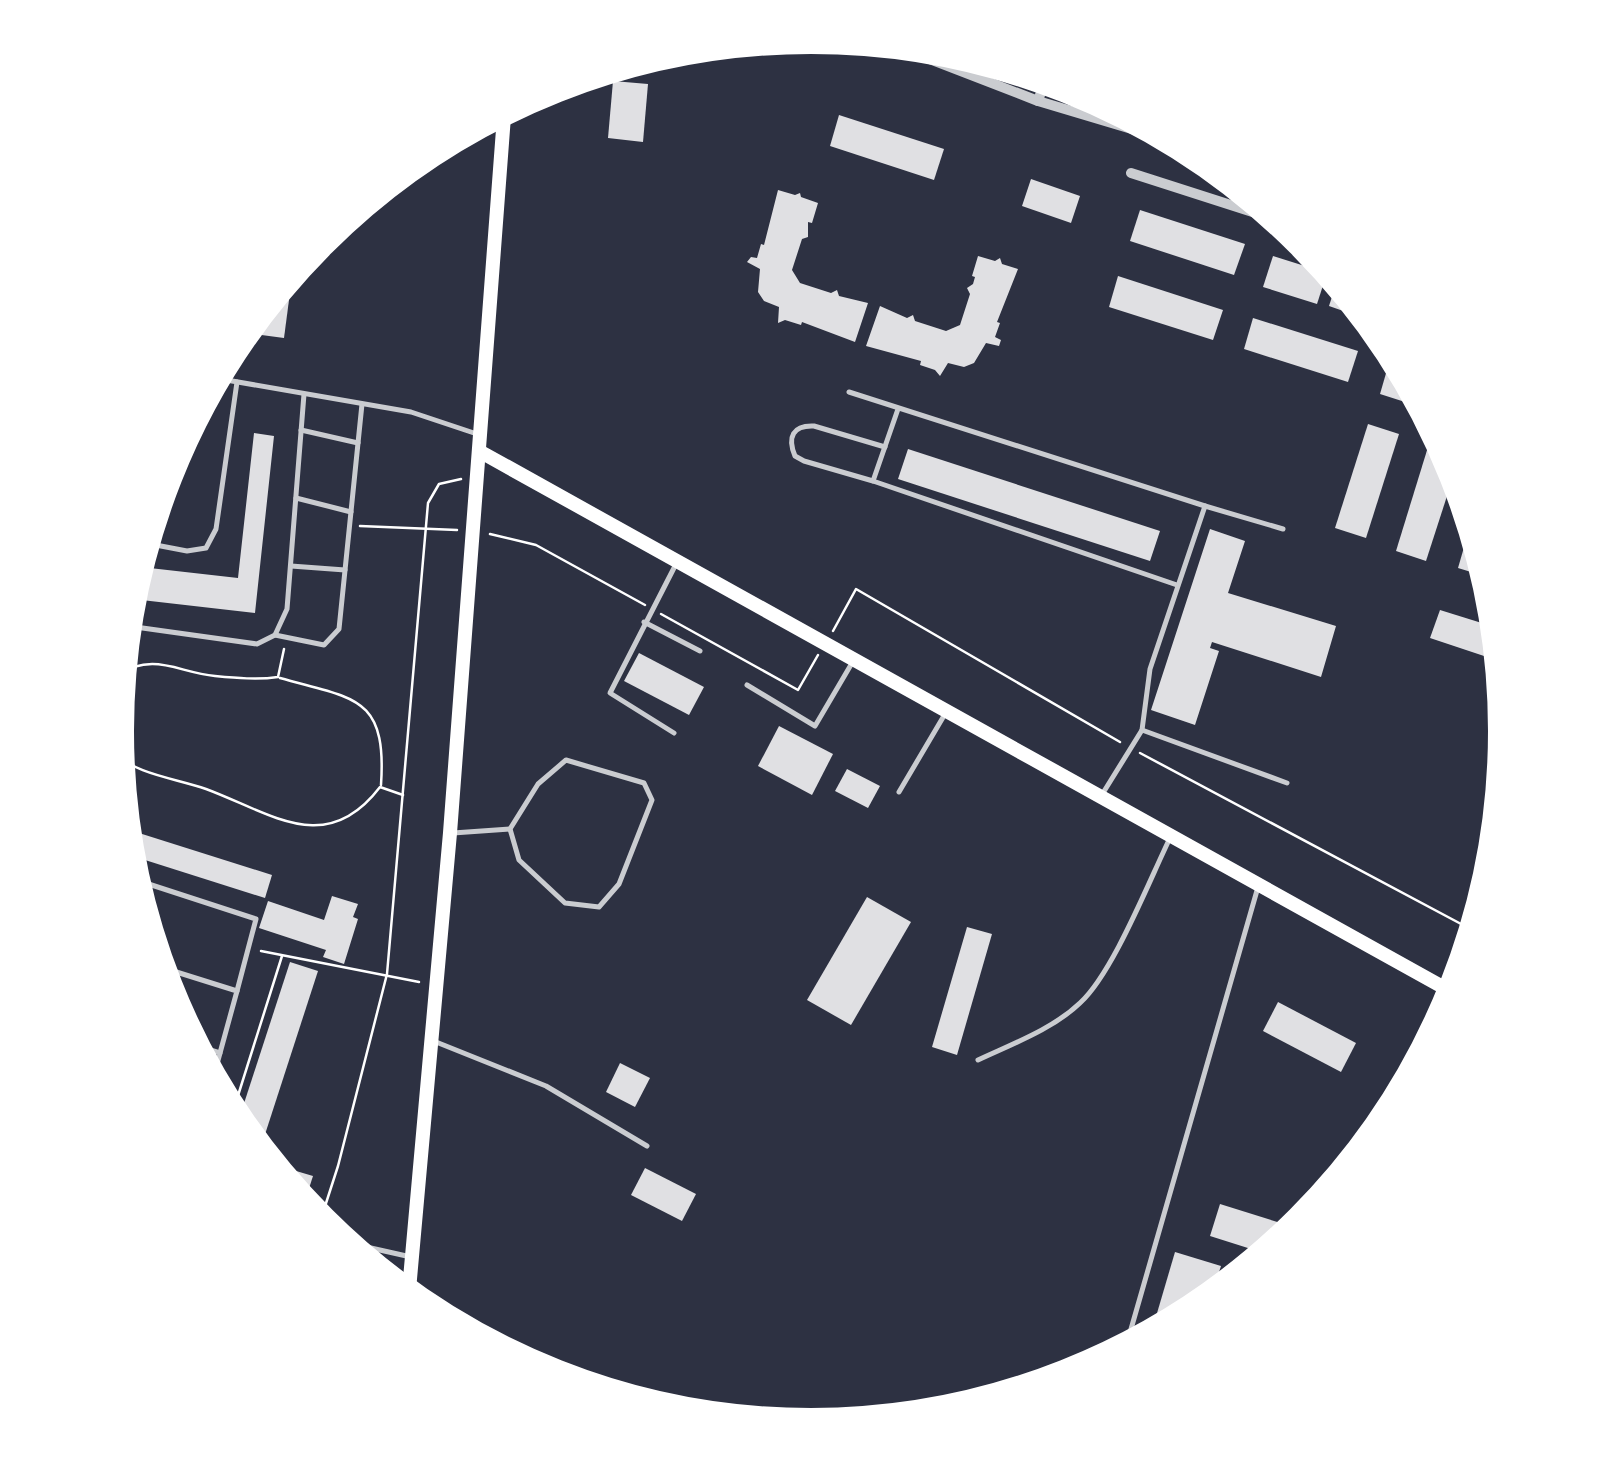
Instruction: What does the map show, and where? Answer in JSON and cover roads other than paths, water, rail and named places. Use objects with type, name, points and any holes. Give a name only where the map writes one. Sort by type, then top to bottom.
[{"type":"main road","points":[[410,1282],[450,833],[504,121]]},
{"type":"main road","points":[[479,451],[1444,987]]},
{"type":"street","points":[[927,58],[1038,100],[1135,130]]},
{"type":"street","points":[[1038,100],[1042,88]]},
{"type":"street","points":[[1132,173],[1256,213]]},
{"type":"lane","points":[[225,380],[410,412],[480,435]]},
{"type":"lane","points":[[154,545],[187,551],[206,548],[216,529],[238,382]]},
{"type":"lane","points":[[849,392],[1283,530]]},
{"type":"lane","points":[[136,627],[257,644],[275,635],[287,609],[304,394]]},
{"type":"lane","points":[[275,635],[324,644],[340,629],[362,404]]},
{"type":"lane","points":[[873,482],[898,408]]},
{"type":"lane","points":[[885,447],[814,426],[794,430],[791,438],[795,456],[804,460],[1178,585]]},
{"type":"lane","points":[[301,430],[358,443]]},
{"type":"lane","points":[[296,498],[351,512]]},
{"type":"lane","points":[[1102,796],[1142,730],[1150,668],[1205,506]]},
{"type":"lane","points":[[674,733],[610,693],[678,562]]},
{"type":"lane","points":[[290,566],[346,570]]},
{"type":"lane","points":[[644,622],[700,651]]},
{"type":"lane","points":[[747,686],[815,726],[854,660]]},
{"type":"lane","points":[[899,792],[946,711]]},
{"type":"lane","points":[[1142,730],[1287,783]]},
{"type":"lane","points":[[566,760],[644,783],[652,800],[619,884],[599,907],[565,903],[519,860],[510,829],[538,784],[566,760]]},
{"type":"lane","points":[[450,833],[510,829]]},
{"type":"lane","points":[[978,1060],[1056,1021],[1081,1003],[1101,978],[1172,836]]},
{"type":"lane","points":[[145,883],[256,919],[216,1065]]},
{"type":"lane","points":[[1130,1334],[1258,884]]},
{"type":"lane","points":[[172,970],[237,990]]},
{"type":"lane","points":[[431,1040],[546,1086],[647,1146]]},
{"type":"lane","points":[[207,1049],[220,1053]]},
{"type":"lane","points":[[364,1246],[412,1257]]}]
